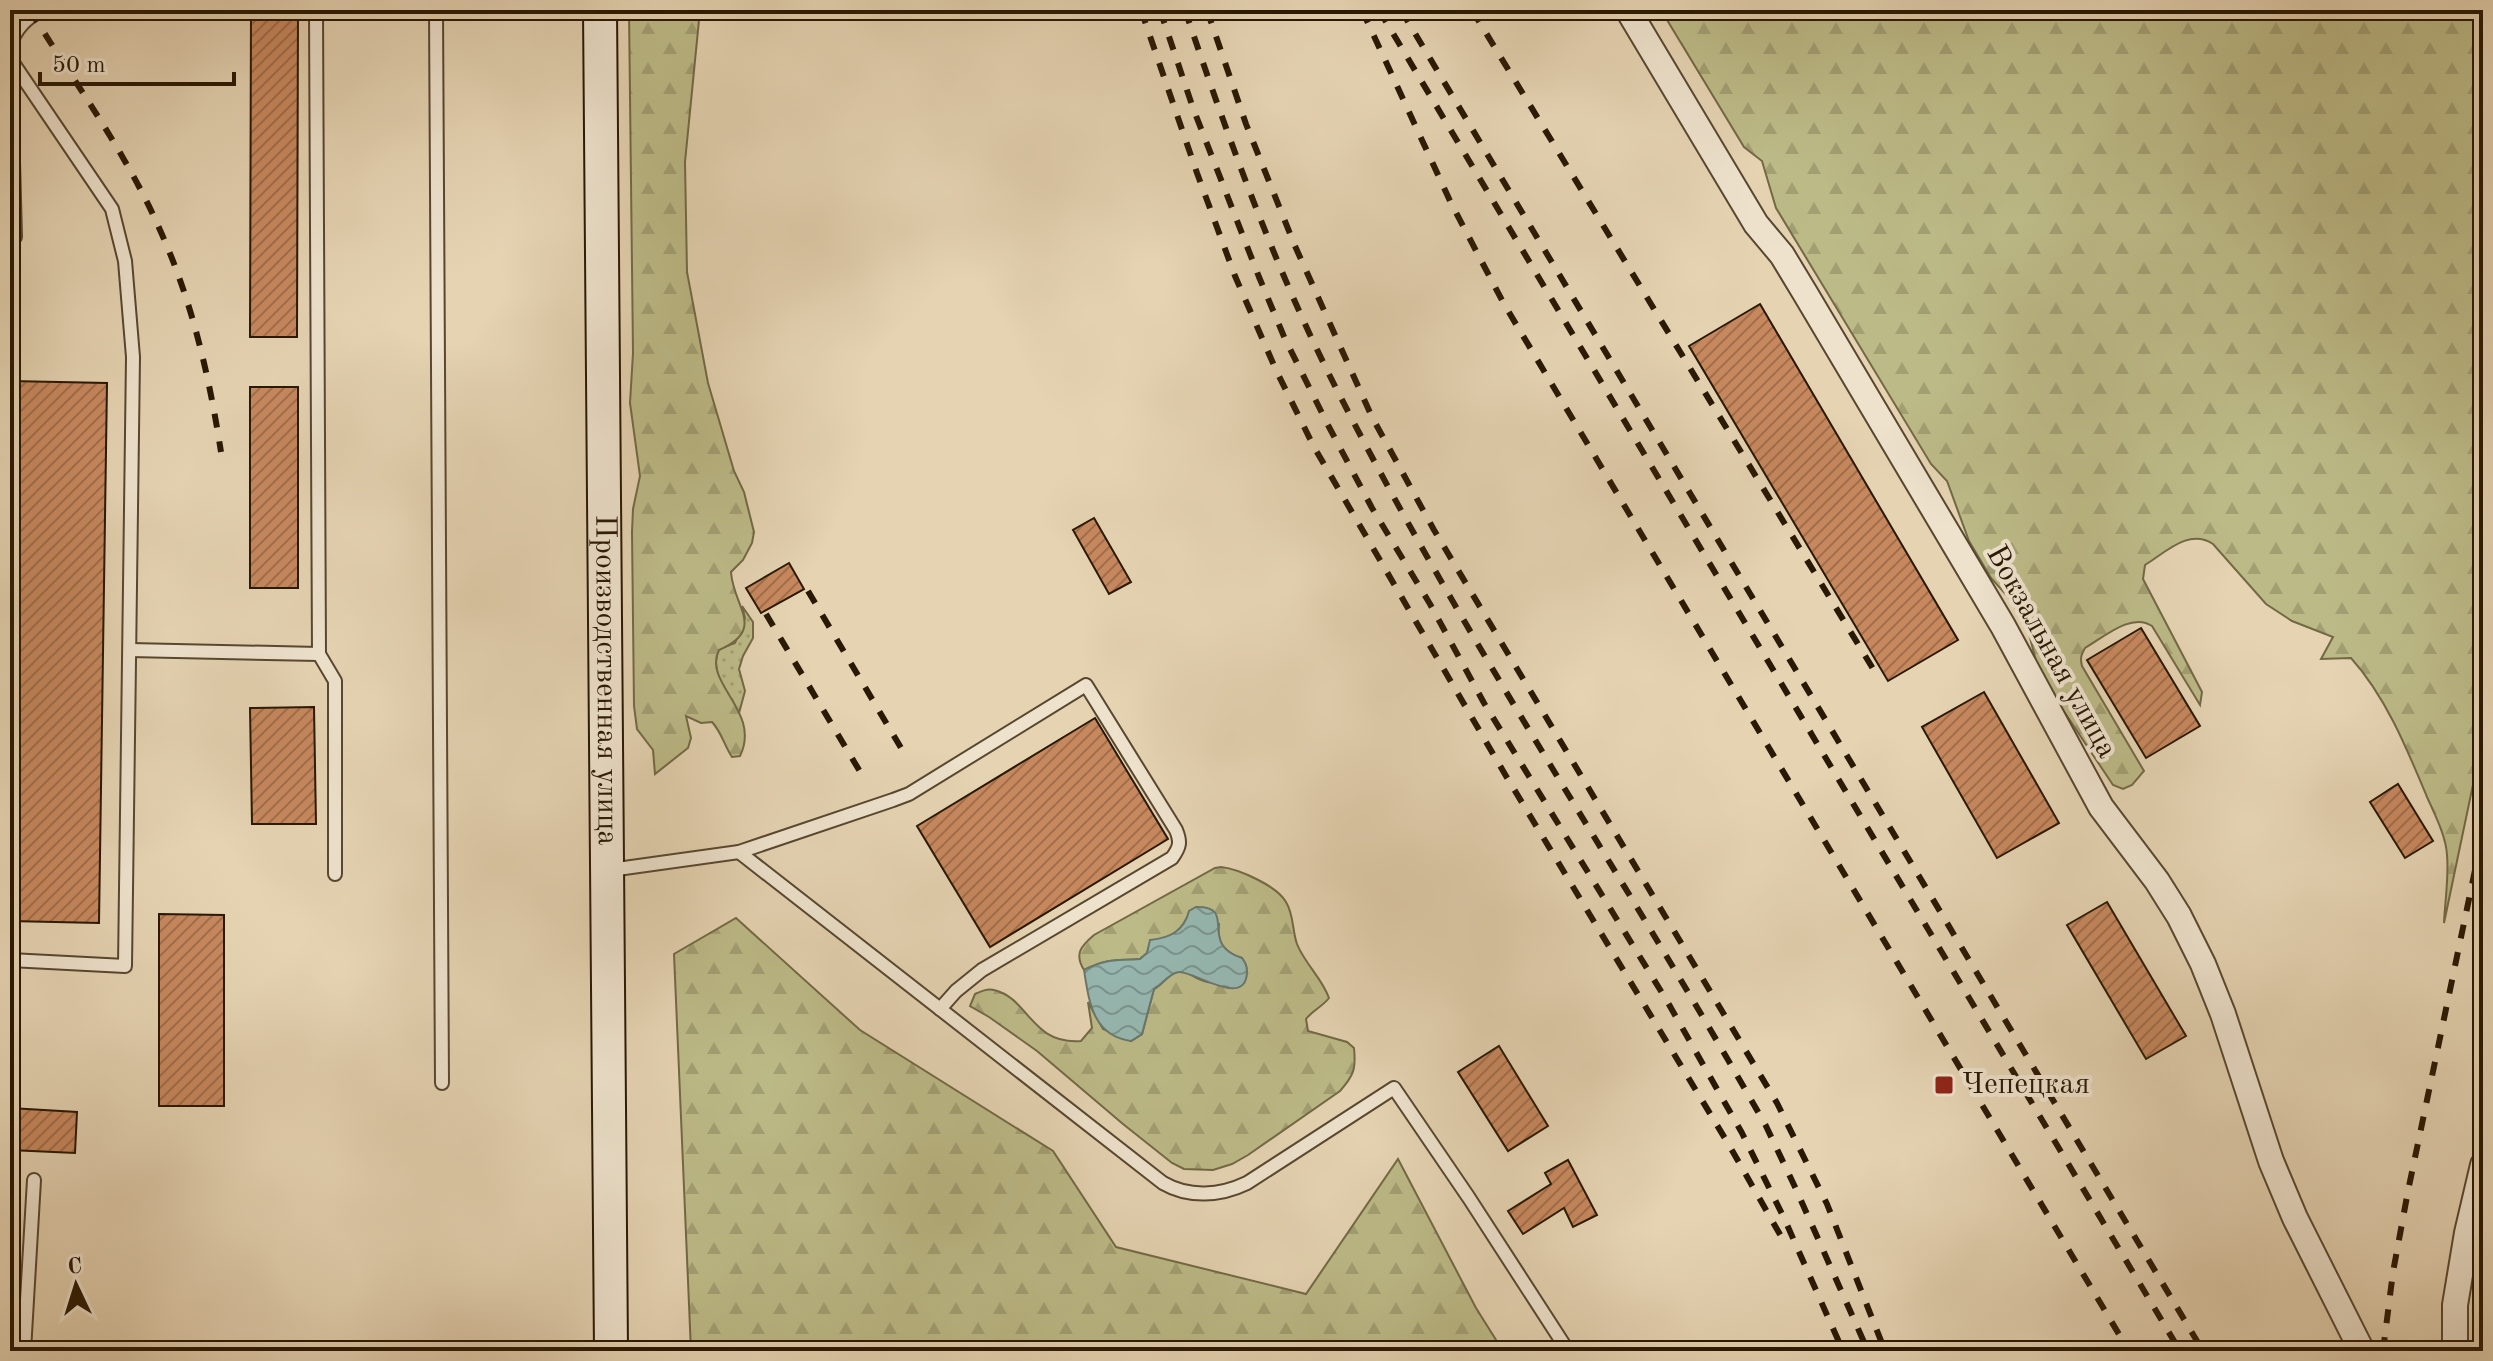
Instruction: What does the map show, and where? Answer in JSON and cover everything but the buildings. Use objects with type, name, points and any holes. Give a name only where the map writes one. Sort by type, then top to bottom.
[{"type":"main road","name":"Производственная улица","points":[[600,10],[611,1351]]},
{"type":"street","name":"Вокзальная улица","points":[[1628,10],[1721,169],[1756,224],[1782,255],[2003,626],[2101,807],[2157,881],[2179,916],[2223,1014],[2271,1161],[2295,1218],[2362,1351]]},
{"type":"street","points":[[2455,1351],[2455,1305],[2483,1165]]},
{"type":"lane","points":[[10,237],[15,237],[10,47],[13,34],[40,10]]},
{"type":"lane","points":[[316,10],[319,654],[335,681],[335,874]]},
{"type":"lane","points":[[436,10],[442,1083]]},
{"type":"lane","points":[[10,960],[125,966],[133,357],[125,261],[112,209],[11,60]]},
{"type":"lane","points":[[130,650],[319,654]]},
{"type":"lane","points":[[606,870],[739,852],[909,794],[1086,685],[1176,830],[1181,841],[1179,849],[1172,858],[982,970],[940,1009]]},
{"type":"lane","points":[[739,852],[1176,1191],[1231,1191],[1394,1088],[1568,1351]]},
{"type":"lane","points":[[24,1351],[34,1180]]},
{"type":"green space","points":[[629,10],[700,10],[685,162],[687,272],[708,383],[754,532],[743,560],[731,572],[744,625],[733,642],[719,650],[716,662],[718,674],[744,725],[745,740],[740,756],[732,757],[712,722],[701,723],[686,716],[691,738],[688,748],[655,774],[653,750],[637,729],[634,706],[632,532],[640,476],[630,403],[633,353]]},
{"type":"green space","points":[[1661,10],[2483,10],[2483,737],[2444,923],[2448,872],[2445,840],[2403,742],[2375,689],[2351,658],[2321,659],[2333,637],[2292,621],[2266,604],[2213,544],[2204,540],[2186,540],[2169,548],[2145,565],[2143,579],[2202,692],[2200,705],[2152,626],[2144,622],[2118,628],[2085,648],[2082,655],[2082,666],[2144,771],[2132,785],[2123,789],[2113,785],[2053,695],[2037,665],[2027,626],[2010,599],[1991,578],[1969,541],[1947,481],[1931,464],[1776,208],[1762,161],[1744,147]]},
{"type":"green space","points":[[742,606],[753,622],[753,638],[739,669],[745,691],[739,713],[721,682],[716,657],[719,649],[735,643],[745,618]]},
{"type":"green space","points":[[1221,867],[1257,879],[1275,890],[1286,902],[1297,944],[1329,998],[1306,1019],[1308,1031],[1347,1042],[1354,1048],[1354,1067],[1340,1091],[1248,1155],[1213,1170],[1184,1169],[1123,1124],[1037,1051],[970,1006],[975,994],[994,990],[1015,1002],[1051,1036],[1081,1041],[1092,1028],[1088,1002],[1103,1029],[1131,1041],[1142,1034],[1154,989],[1174,973],[1186,973],[1208,982],[1243,983],[1245,964],[1242,958],[1223,946],[1219,924],[1187,918],[1172,934],[1151,941],[1147,953],[1140,959],[1105,962],[1084,970],[1079,955],[1094,935]]},
{"type":"green space","points":[[736,918],[860,1030],[1053,1151],[1116,1247],[1306,1294],[1398,1159],[1476,1308],[1503,1351],[691,1351],[674,954]]},
{"type":"water","points":[[1196,907],[1208,908],[1215,913],[1222,944],[1246,964],[1245,982],[1239,987],[1229,988],[1186,973],[1175,973],[1154,989],[1142,1034],[1131,1041],[1108,1032],[1095,1016],[1084,970],[1105,962],[1140,959],[1147,953],[1150,940],[1175,932],[1184,924],[1189,911]]},
{"type":"railway","points":[[30,10],[116,145],[160,230],[198,339],[221,452]]},
{"type":"railway","points":[[1141,10],[1235,276],[1314,447],[1782,1238]]},
{"type":"railway","points":[[1160,10],[1193,108],[1259,277],[1285,339],[1329,427],[1484,703],[1667,1001],[1742,1133],[1843,1351]]},
{"type":"railway","points":[[1185,10],[1254,204],[1338,392],[1493,671],[1766,1126],[1868,1351]]},
{"type":"railway","points":[[1207,10],[1246,124],[1295,246],[1372,417],[1434,530],[1777,1103],[1827,1204],[1885,1351]]},
{"type":"railway","points":[[1362,10],[1451,203],[1504,304],[2129,1351]]},
{"type":"railway","points":[[1379,10],[2180,1351]]},
{"type":"railway","points":[[1401,10],[2203,1351]]},
{"type":"railway","points":[[1472,10],[1875,672]]},
{"type":"railway","points":[[808,591],[907,758]]},
{"type":"railway","points":[[766,614],[865,780]]},
{"type":"railway","points":[[2383,1351],[2408,1191],[2483,832]]},
{"type":"place","name":"Чепецкая","points":[[1944,1085]]}]
